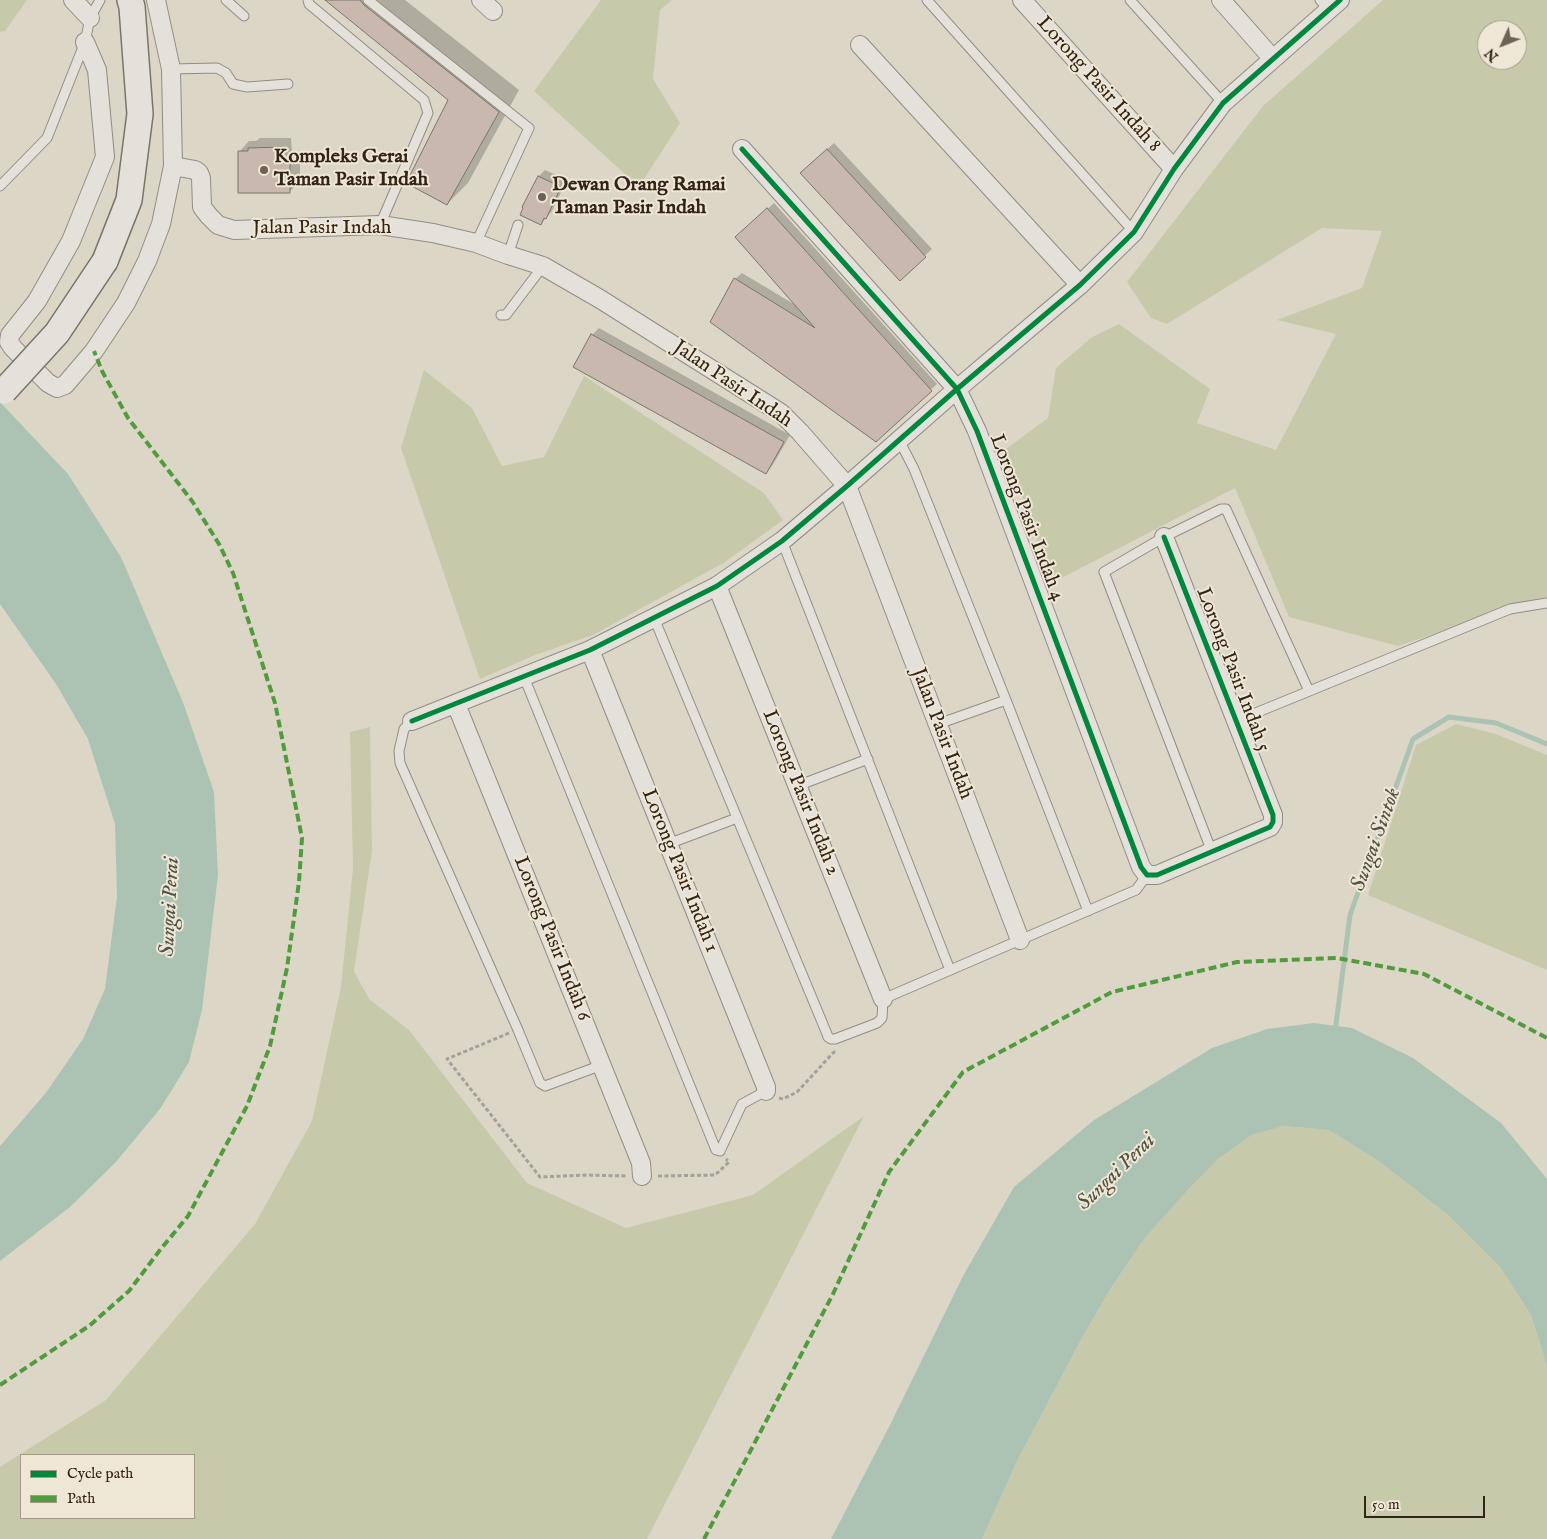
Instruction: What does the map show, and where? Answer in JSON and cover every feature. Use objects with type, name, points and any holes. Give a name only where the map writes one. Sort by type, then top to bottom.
[{"type":"main road","points":[[0,394],[57,333],[105,261],[129,200],[140,114],[130,0]]},
{"type":"street","points":[[73,0],[90,18]]},
{"type":"street","points":[[85,42],[97,70],[105,157],[71,240],[37,301],[10,336],[9,342],[48,383],[57,388],[65,385],[94,350],[126,303],[147,262],[161,224],[173,166],[171,69],[156,0]]},
{"type":"street","name":"Lorong Pasir Indah 8","points":[[1022,0],[1174,169]]},
{"type":"street","points":[[1221,0],[1272,58]]},
{"type":"street","points":[[412,721],[590,650],[717,586],[782,541],[1080,285],[1134,232],[1174,169],[1223,102],[1329,3]]},
{"type":"street","points":[[860,45],[1080,285]]},
{"type":"street","name":"Lorong Pasir Indah 4","points":[[742,149],[957,390],[980,440],[1140,867],[1147,875]]},
{"type":"street","name":"Jalan Pasir Indah","points":[[173,166],[195,170],[199,173],[201,178],[202,207],[218,225],[226,228],[234,230],[380,225],[476,242],[543,266],[600,299],[781,413],[847,486],[1020,940]]},
{"type":"street","name":"Lorong Pasir Indah 5","points":[[1164,536],[1273,815],[1273,822],[1270,828],[1212,852]]},
{"type":"street","name":"Lorong Pasir Indah 2","points":[[717,586],[883,999]]},
{"type":"street","name":"Lorong Pasir Indah 1","points":[[590,650],[766,1091]]},
{"type":"street","name":"Lorong Pasir Indah 6","points":[[456,704],[642,1163],[642,1176]]},
{"type":"street","points":[[1147,875],[1157,875],[1212,852]]},
{"type":"lane","points":[[0,186],[47,138],[85,42],[90,18],[100,0]]},
{"type":"lane","points":[[226,0],[244,16]]},
{"type":"lane","points":[[308,0],[309,4],[424,100],[428,113],[380,225]]},
{"type":"lane","points":[[368,0],[529,128],[476,242]]},
{"type":"lane","points":[[928,0],[1134,232]]},
{"type":"lane","points":[[1130,0],[1223,102]]},
{"type":"lane","points":[[171,69],[217,68],[226,73],[233,84],[247,87],[288,84]]},
{"type":"lane","points":[[508,255],[518,225]]},
{"type":"lane","points":[[501,315],[506,315],[543,266]]},
{"type":"lane","points":[[899,440],[914,469],[1088,911]]},
{"type":"lane","points":[[1212,852],[1104,572],[1164,536],[1221,509],[1228,510],[1309,692]]},
{"type":"lane","points":[[782,541],[950,970]]},
{"type":"lane","points":[[1236,721],[1510,609],[1547,603]]},
{"type":"lane","points":[[654,618],[828,1037],[835,1040],[876,1023],[882,1018],[883,999],[1136,890],[1147,875]]},
{"type":"lane","points":[[524,676],[716,1150],[720,1151],[742,1104],[766,1091]]},
{"type":"lane","points":[[938,724],[1006,700]]},
{"type":"lane","points":[[412,721],[404,729],[399,751],[400,763],[540,1083],[545,1086],[602,1065]]},
{"type":"lane","points":[[797,786],[868,759]]},
{"type":"lane","points":[[668,844],[737,818]]},
{"type":"path","points":[[518,1030],[447,1059],[540,1177],[587,1175],[715,1176],[729,1162],[720,1151]]},
{"type":"path","points":[[766,1091],[783,1100],[797,1092],[834,1052],[835,1040]]},
{"type":"shaded area","points":[[0,0],[27,0],[5,31],[0,32]]},
{"type":"shaded area","points":[[601,0],[672,0],[660,10],[653,79],[680,123],[639,187],[534,91]]},
{"type":"shaded area","points":[[1383,0],[1547,0],[1547,597],[1398,646],[1289,617],[1235,488],[1052,583],[1006,449],[1048,418],[1056,368],[1092,337],[1119,324],[1210,389],[1197,423],[1276,450],[1336,334],[1277,320],[1362,288],[1382,231],[1322,228],[1167,324],[1151,318],[1127,282],[1263,106]]},
{"type":"shaded area","points":[[424,370],[472,408],[502,466],[544,457],[584,376],[764,493],[783,520],[725,562],[593,635],[535,655],[480,679],[401,448]]},
{"type":"shaded area","points":[[1456,724],[1496,734],[1547,755],[1547,970],[1368,895],[1416,745]]},
{"type":"shaded area","points":[[370,727],[372,851],[354,971],[369,999],[409,1030],[527,1183],[626,1228],[753,1195],[864,1116],[647,1539],[0,1539],[0,1467],[20,1454],[20,1519],[195,1519],[195,1454],[21,1454],[106,1400],[255,1224],[312,1121],[341,987],[353,868],[350,732]]},
{"type":"shaded area","points":[[1284,1126],[1329,1130],[1377,1160],[1447,1214],[1500,1267],[1531,1315],[1547,1366],[1547,1539],[982,1539],[1017,1461],[1083,1336],[1111,1288],[1144,1239],[1218,1159],[1252,1135]]},
{"type":"water","name":"Sungai Perai","points":[[0,402],[68,474],[121,557],[184,705],[214,792],[218,875],[202,1010],[189,1062],[160,1109],[115,1163],[70,1207],[0,1261],[0,1146],[45,1094],[83,1039],[105,989],[117,896],[115,824],[88,739],[56,684],[0,604]]},
{"type":"water","name":"Sungai Perai","points":[[1314,1023],[1352,1028],[1413,1058],[1501,1123],[1547,1179],[1547,1366],[1531,1315],[1500,1267],[1447,1214],[1377,1160],[1329,1130],[1284,1126],[1252,1135],[1218,1159],[1144,1239],[1111,1288],[1083,1336],[1017,1461],[982,1539],[831,1539],[891,1423],[963,1276],[1014,1187],[1094,1120],[1212,1048],[1267,1029]]},
{"type":"building","points":[[325,0],[360,0],[499,112],[447,205],[406,183],[448,100]]},
{"type":"building","name":"Kompleks Gerai Taman Pasir Indah","points":[[282,147],[282,163],[290,163],[290,193],[238,193],[238,151],[248,151],[248,148]]},
{"type":"building","points":[[827,149],[926,257],[900,281],[800,173]]},
{"type":"building","name":"Dewan Orang Ramai Taman Pasir Indah","points":[[538,176],[561,187],[546,219],[544,218],[541,225],[520,215],[522,207]]},
{"type":"building","points":[[767,208],[932,391],[876,442],[710,322],[734,278],[815,328],[735,237]]},
{"type":"building","points":[[591,334],[784,442],[766,474],[573,367]]},
{"type":"waterway","name":"Sungai Sintok","points":[[1335,1032],[1350,915],[1413,739],[1449,717],[1496,723],[1547,744]]},
{"type":"marked path","points":[[0,1385],[89,1326],[129,1291],[188,1216],[247,1106],[270,1046],[287,968],[299,882],[302,838],[275,703],[233,573],[219,544],[192,501],[128,418],[102,371],[94,351]]},
{"type":"marked path","points":[[704,1539],[833,1294],[889,1172],[963,1072],[1112,992],[1237,962],[1337,958],[1424,974],[1547,1038]]},
{"type":"cycle path","points":[[412,721],[590,650],[717,586],[782,541],[1080,285],[1134,232],[1174,169],[1223,103],[1340,0]]},
{"type":"cycle path","points":[[742,149],[957,389],[977,431],[1141,867],[1147,875],[1157,875],[1270,827],[1273,822],[1273,815],[1164,537]]},
{"type":"place","name":"Kompleks Gerai Taman Pasir Indah","points":[[264,170]]},
{"type":"place","name":"Dewan Orang Ramai Taman Pasir Indah","points":[[542,197]]}]
